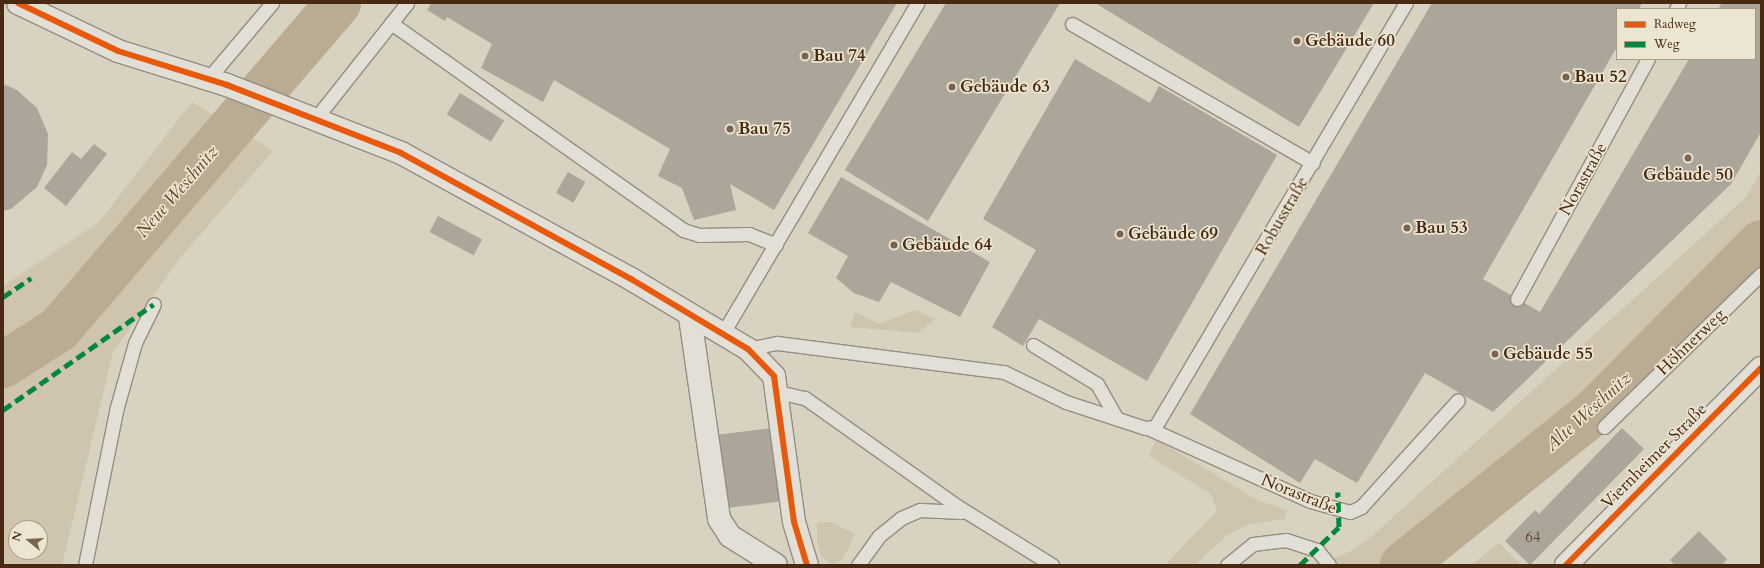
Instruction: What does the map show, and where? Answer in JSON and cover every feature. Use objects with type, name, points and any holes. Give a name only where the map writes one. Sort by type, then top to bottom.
[{"type":"street","points":[[18,3],[118,51],[217,82],[316,118],[401,153],[631,279],[690,317],[723,333],[748,349],[767,365],[778,392],[794,522],[807,565]]},
{"type":"street","points":[[690,317],[719,519],[730,536],[776,565]]},
{"type":"street","name":"Viernheimer Straße","points":[[1566,565],[1761,368]]},
{"type":"lane","points":[[217,82],[272,3]]},
{"type":"lane","points":[[316,118],[407,3]]},
{"type":"lane","points":[[723,333],[917,3]]},
{"type":"lane","name":"Robusstraße","points":[[1153,428],[1313,163],[1406,3]]},
{"type":"lane","points":[[393,20],[683,230],[699,235],[749,234],[776,245]]},
{"type":"lane","points":[[1072,24],[1313,163]]},
{"type":"lane","name":"Norastraße","points":[[1517,299],[1647,60]]},
{"type":"lane","name":"Höhnerweg","points":[[1604,427],[1761,274]]},
{"type":"lane","points":[[85,565],[118,407],[135,343],[154,304]]},
{"type":"lane","name":"Norastraße","points":[[748,349],[777,343],[1004,372],[1066,402],[1117,419],[1153,428],[1310,501],[1350,512],[1361,507],[1458,400]]},
{"type":"lane","points":[[1033,345],[1097,384],[1117,419]]},
{"type":"lane","points":[[778,392],[805,398],[967,513],[1052,565]]},
{"type":"lane","points":[[858,565],[879,536],[901,518],[928,510],[967,513]]},
{"type":"lane","points":[[1226,565],[1253,544],[1286,540],[1317,550],[1329,565]]},
{"type":"shaded area","points":[[192,102],[273,151],[180,258],[113,352],[62,565],[3,565],[3,286],[99,222]]},
{"type":"shaded area","points":[[1761,171],[1761,251],[1435,563],[1316,565],[1349,552],[1371,537],[1746,197]]},
{"type":"shaded area","points":[[915,310],[935,319],[918,333],[850,327],[855,312],[879,324]]},
{"type":"shaded area","points":[[1156,439],[1257,500],[1287,510],[1285,519],[1247,525],[1226,536],[1195,565],[1165,565],[1217,511],[1211,494],[1149,456]]},
{"type":"shaded area","points":[[831,522],[855,534],[843,559],[833,565],[821,556],[817,542],[817,523]]},
{"type":"shaded area","points":[[1499,543],[1521,565],[1471,565]]},
{"type":"building","name":"Bau 75","points":[[431,3],[897,3],[774,210],[730,184],[736,210],[694,220],[682,188],[658,176],[670,149],[554,80],[543,102],[481,68],[492,44],[447,17],[445,21],[427,10]]},
{"type":"building","name":"Gebäude 63","points":[[946,3],[1060,3],[928,221],[845,170]]},
{"type":"building","name":"Gebäude 60","points":[[1095,3],[1374,3],[1299,127]]},
{"type":"building","name":"Bau 53","points":[[1432,3],[1642,3],[1640,8],[1616,8],[1616,49],[1483,279],[1540,312],[1688,60],[1756,60],[1756,8],[1719,8],[1722,3],[1761,3],[1761,132],[1731,184],[1493,412],[1425,373],[1357,483],[1315,459],[1300,483],[1190,414]]},
{"type":"building","name":"Gebäude 69","points":[[1075,59],[1150,103],[1159,86],[1277,155],[1147,381],[1039,319],[1023,346],[992,327],[1036,250],[983,219]]},
{"type":"building","points":[[3,84],[17,90],[37,108],[48,134],[47,165],[37,187],[11,209],[3,211]]},
{"type":"building","points":[[460,93],[504,121],[491,142],[447,114]]},
{"type":"building","points":[[94,144],[107,154],[66,206],[44,188],[72,152],[81,159]]},
{"type":"building","points":[[568,172],[585,182],[573,203],[556,193]]},
{"type":"building","name":"Gebäude 64","points":[[841,177],[990,262],[960,317],[891,282],[879,302],[854,293],[836,278],[848,256],[808,233]]},
{"type":"building","points":[[438,216],[482,239],[474,255],[430,232]]},
{"type":"building","points":[[780,427],[789,500],[723,509],[713,435]]},
{"type":"building","points":[[1622,428],[1644,449],[1530,565],[1505,541],[1535,510],[1539,514]]},
{"type":"building","points":[[1699,531],[1727,559],[1722,565],[1675,565],[1670,560]]},
{"type":"waterway","name":"Neue Weschnitz","points":[[3,365],[59,329],[338,3]]},
{"type":"waterway","name":"Alte Weschnitz","points":[[1403,565],[1593,413],[1761,243]]},
{"type":"marked path","points":[[3,297],[31,278]]},
{"type":"marked path","points":[[3,410],[154,304]]},
{"type":"marked path","points":[[1300,565],[1339,527],[1338,492]]},
{"type":"cycle path","points":[[18,3],[118,51],[227,85],[401,153],[631,279],[748,349],[774,376],[794,522],[807,565]]},
{"type":"cycle path","points":[[1566,565],[1761,368]]},
{"type":"place","name":"Gebäude 60","points":[[1297,41]]},
{"type":"place","name":"Bau 74","points":[[805,56]]},
{"type":"place","name":"Bau 52","points":[[1566,77]]},
{"type":"place","name":"Gebäude 63","points":[[952,87]]},
{"type":"place","name":"Bau 75","points":[[730,129]]},
{"type":"place","name":"Gebäude 50","points":[[1688,158]]},
{"type":"place","name":"Bau 53","points":[[1407,228]]},
{"type":"place","name":"Gebäude 69","points":[[1120,234]]},
{"type":"place","name":"Gebäude 64","points":[[894,245]]},
{"type":"place","name":"Gebäude 55","points":[[1495,354]]}]
